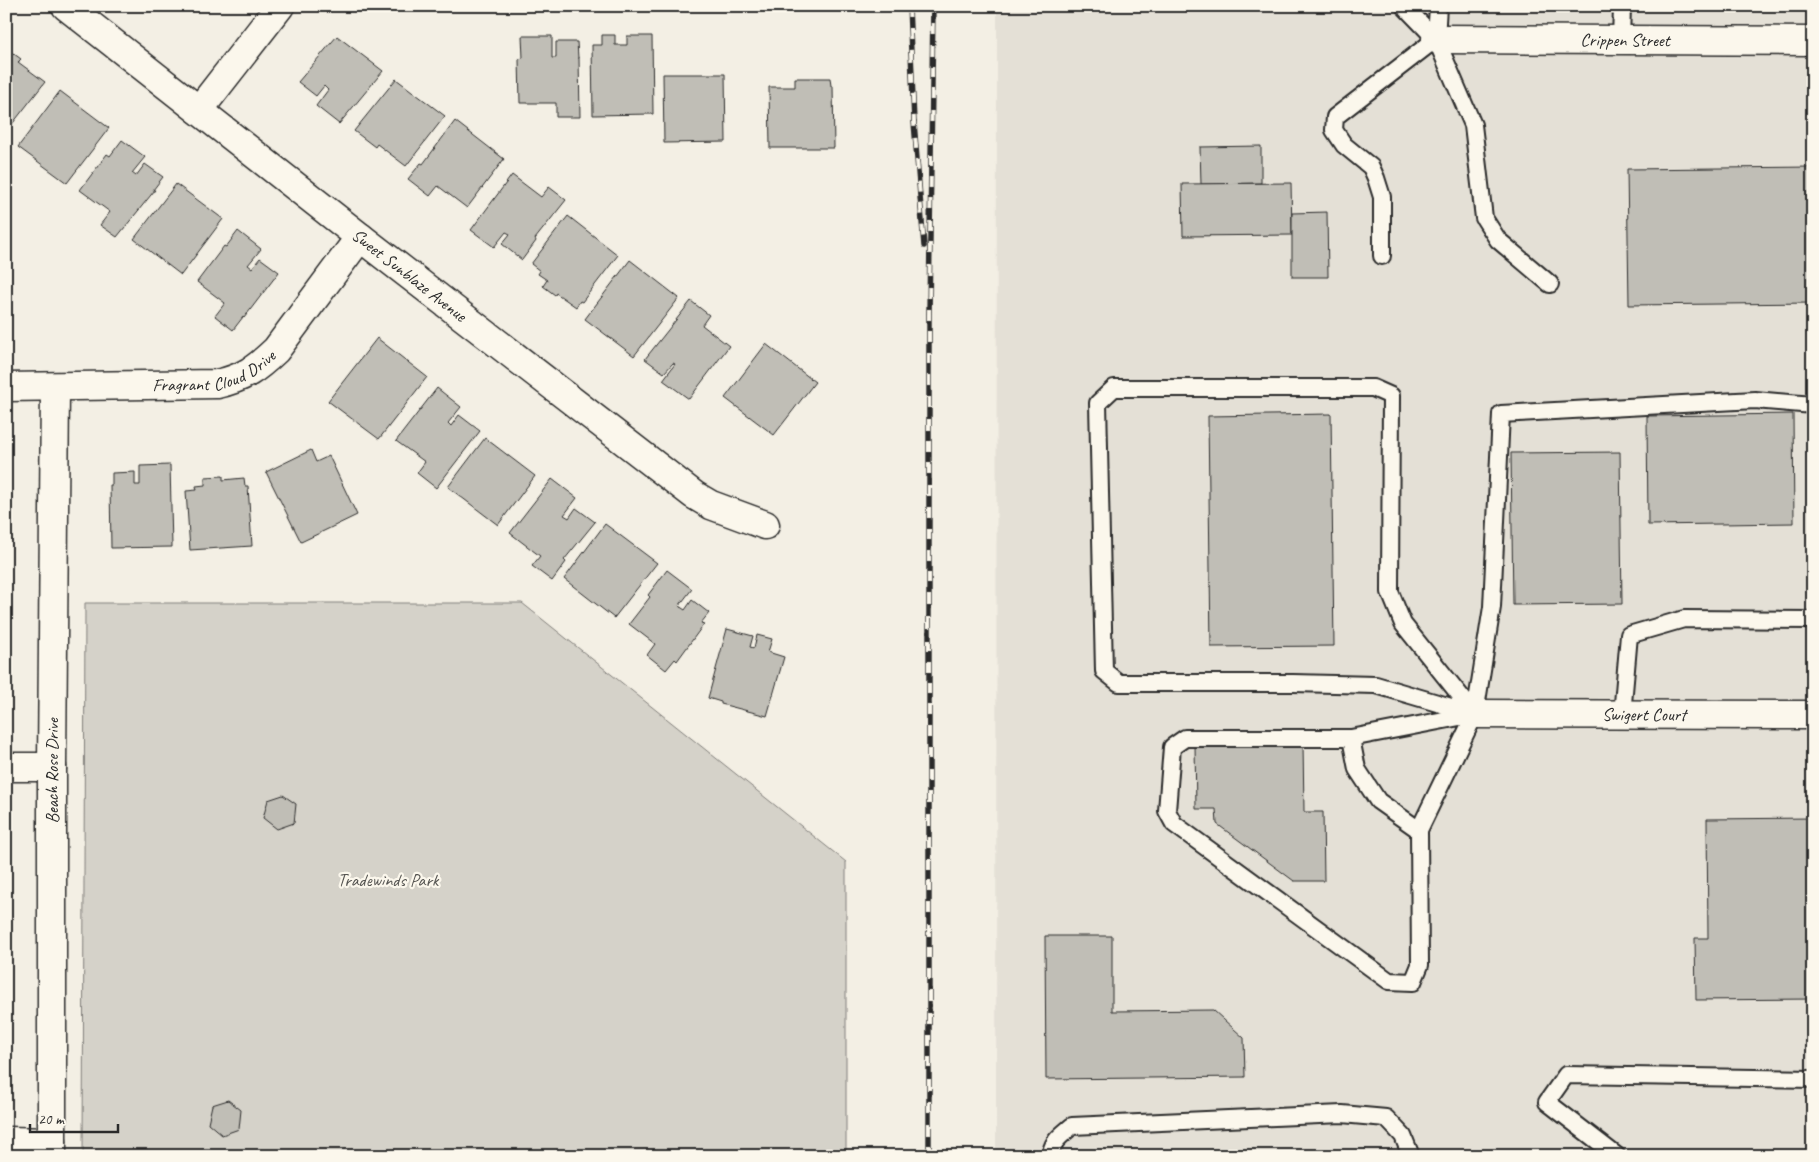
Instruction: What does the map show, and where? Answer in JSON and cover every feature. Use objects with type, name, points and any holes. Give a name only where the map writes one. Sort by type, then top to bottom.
[{"type":"street","name":"Sweet Sunblaze Avenue","points":[[66,6],[694,496],[711,505],[765,525]]},
{"type":"street","points":[[199,110],[280,6]]},
{"type":"street","name":"Crippen Street","points":[[1436,40],[1813,41]]},
{"type":"street","name":"Fragrant Cloud Drive","points":[[6,387],[217,384],[236,380],[263,362],[276,350],[360,237]]},
{"type":"street","name":"Beach Rose Drive","points":[[52,1149],[52,767],[55,387]]},
{"type":"street","name":"Swigert Court","points":[[1475,714],[1813,715]]},
{"type":"street","points":[[6,767],[52,767]]},
{"type":"street","points":[[6,1141],[52,1149]]},
{"type":"lane","points":[[1404,6],[1436,40],[1473,125],[1484,218],[1498,240],[1550,284]]},
{"type":"lane","points":[[1382,256],[1382,197],[1376,178],[1371,166],[1344,144],[1334,130],[1335,117],[1436,40],[1438,6]]},
{"type":"lane","points":[[1621,40],[1622,6]]},
{"type":"lane","points":[[1114,388],[1373,388],[1391,396],[1390,592],[1403,624],[1475,714],[1376,685],[1119,683],[1104,671],[1098,403],[1114,388]]},
{"type":"lane","points":[[1475,714],[1351,738],[1185,738],[1172,747],[1166,811],[1174,824],[1389,981],[1413,982],[1420,965],[1419,830],[1475,714],[1492,607],[1501,414],[1755,400],[1813,405]]},
{"type":"lane","points":[[1622,715],[1629,635],[1684,619],[1813,620]]},
{"type":"lane","points":[[1351,738],[1357,769],[1378,801],[1419,830]]},
{"type":"lane","points":[[1617,1156],[1547,1102],[1566,1075],[1813,1079]]},
{"type":"lane","points":[[1051,1156],[1051,1147],[1072,1126],[1342,1114],[1386,1118],[1402,1136],[1411,1156]]},
{"type":"shaded area","points":[[997,6],[1813,6],[1813,1156],[996,1156]]},
{"type":"green space","name":"Tradewinds Park","points":[[85,603],[522,603],[846,862],[846,1156],[83,1156]]},
{"type":"building","points":[[602,35],[615,35],[615,45],[627,45],[627,36],[652,36],[653,114],[593,115],[592,45],[602,45]]},
{"type":"building","points":[[337,36],[383,71],[339,124],[316,106],[328,90],[324,86],[316,96],[298,82]]},
{"type":"building","points":[[522,36],[552,36],[552,58],[556,58],[556,42],[577,42],[580,117],[556,117],[556,103],[520,103],[519,59],[523,58]]},
{"type":"building","points":[[6,48],[21,59],[18,62],[45,82],[6,132]]},
{"type":"building","points":[[663,74],[725,74],[726,142],[664,143]]},
{"type":"building","points":[[795,78],[830,78],[831,86],[833,86],[834,148],[770,148],[769,87],[795,87]]},
{"type":"building","points":[[396,79],[445,116],[406,166],[377,144],[375,147],[354,131]]},
{"type":"building","points":[[60,91],[109,128],[67,183],[18,147]]},
{"type":"building","points":[[455,121],[504,159],[467,208],[438,186],[430,196],[408,179],[421,163],[423,164]]},
{"type":"building","points":[[122,140],[145,157],[132,173],[136,176],[145,164],[163,177],[153,190],[155,190],[117,237],[100,225],[110,212],[80,190],[107,154],[110,156]]},
{"type":"building","points":[[1261,146],[1261,183],[1201,184],[1200,147]]},
{"type":"building","points":[[1813,167],[1813,303],[1629,305],[1627,169]]},
{"type":"building","points":[[512,175],[541,197],[549,187],[566,200],[535,239],[536,241],[522,260],[502,244],[510,234],[506,232],[494,247],[471,230]]},
{"type":"building","points":[[1291,183],[1292,235],[1183,236],[1182,184]]},
{"type":"building","points":[[176,184],[223,219],[181,275],[134,239]]},
{"type":"building","points":[[1327,212],[1328,277],[1292,277],[1292,213]]},
{"type":"building","points":[[568,216],[618,255],[582,302],[580,301],[576,307],[543,286],[547,280],[538,274],[540,271],[531,264]]},
{"type":"building","points":[[238,231],[261,249],[248,265],[252,268],[260,258],[279,272],[233,330],[215,316],[225,303],[197,282],[224,246],[226,247]]},
{"type":"building","points":[[630,260],[679,298],[634,356],[585,319]]},
{"type":"building","points":[[691,301],[709,315],[702,325],[729,346],[689,399],[663,380],[675,364],[673,363],[664,373],[645,359]]},
{"type":"building","points":[[377,338],[427,377],[379,439],[328,401]]},
{"type":"building","points":[[766,344],[815,382],[774,435],[725,398]]},
{"type":"building","points":[[437,388],[461,407],[448,423],[451,426],[459,415],[480,431],[436,488],[417,473],[425,462],[396,441]]},
{"type":"building","points":[[1331,414],[1334,646],[1211,647],[1208,416]]},
{"type":"building","points":[[1793,414],[1794,523],[1648,525],[1647,416]]},
{"type":"building","points":[[485,438],[535,476],[498,525],[448,487]]},
{"type":"building","points":[[311,450],[316,462],[329,456],[357,515],[301,542],[266,472]]},
{"type":"building","points":[[1620,452],[1622,604],[1513,605],[1511,453]]},
{"type":"building","points":[[170,465],[172,547],[111,548],[110,485],[112,485],[112,473],[135,472],[135,485],[140,485],[140,466]]},
{"type":"building","points":[[223,476],[223,480],[244,478],[245,486],[248,486],[252,546],[190,550],[186,491],[197,490],[196,486],[205,485],[205,477]]},
{"type":"building","points":[[552,479],[577,498],[564,515],[569,518],[576,508],[595,522],[564,560],[566,562],[552,581],[532,566],[540,556],[510,533]]},
{"type":"building","points":[[605,524],[657,563],[614,618],[564,579]]},
{"type":"building","points":[[667,570],[692,589],[679,606],[685,610],[692,600],[709,613],[701,623],[704,624],[677,661],[675,659],[666,670],[647,655],[655,644],[629,624],[650,597],[648,595]]},
{"type":"building","points":[[6,610],[10,610],[11,681],[6,681]]},
{"type":"building","points":[[727,629],[753,636],[750,647],[754,648],[757,635],[772,639],[768,652],[784,657],[767,716],[721,704],[721,702],[708,698]]},
{"type":"building","points":[[1303,744],[1304,812],[1323,812],[1324,881],[1294,881],[1217,824],[1216,809],[1196,809],[1195,745]]},
{"type":"building","points":[[283,795],[296,804],[294,823],[277,829],[263,818],[268,800]]},
{"type":"building","points":[[1813,818],[1813,999],[1696,1000],[1695,938],[1708,938],[1707,819]]},
{"type":"building","points":[[6,848],[8,848],[9,910],[6,910]]},
{"type":"building","points":[[1045,936],[1112,936],[1112,1011],[1213,1010],[1244,1038],[1245,1077],[1046,1079]]},
{"type":"building","points":[[6,993],[8,993],[8,1059],[6,1059]]},
{"type":"building","points":[[228,1100],[241,1110],[239,1129],[222,1135],[208,1123],[212,1105]]},
{"type":"railway","points":[[909,6],[914,122],[924,246]]},
{"type":"railway","points":[[929,1156],[929,315],[933,6]]}]
